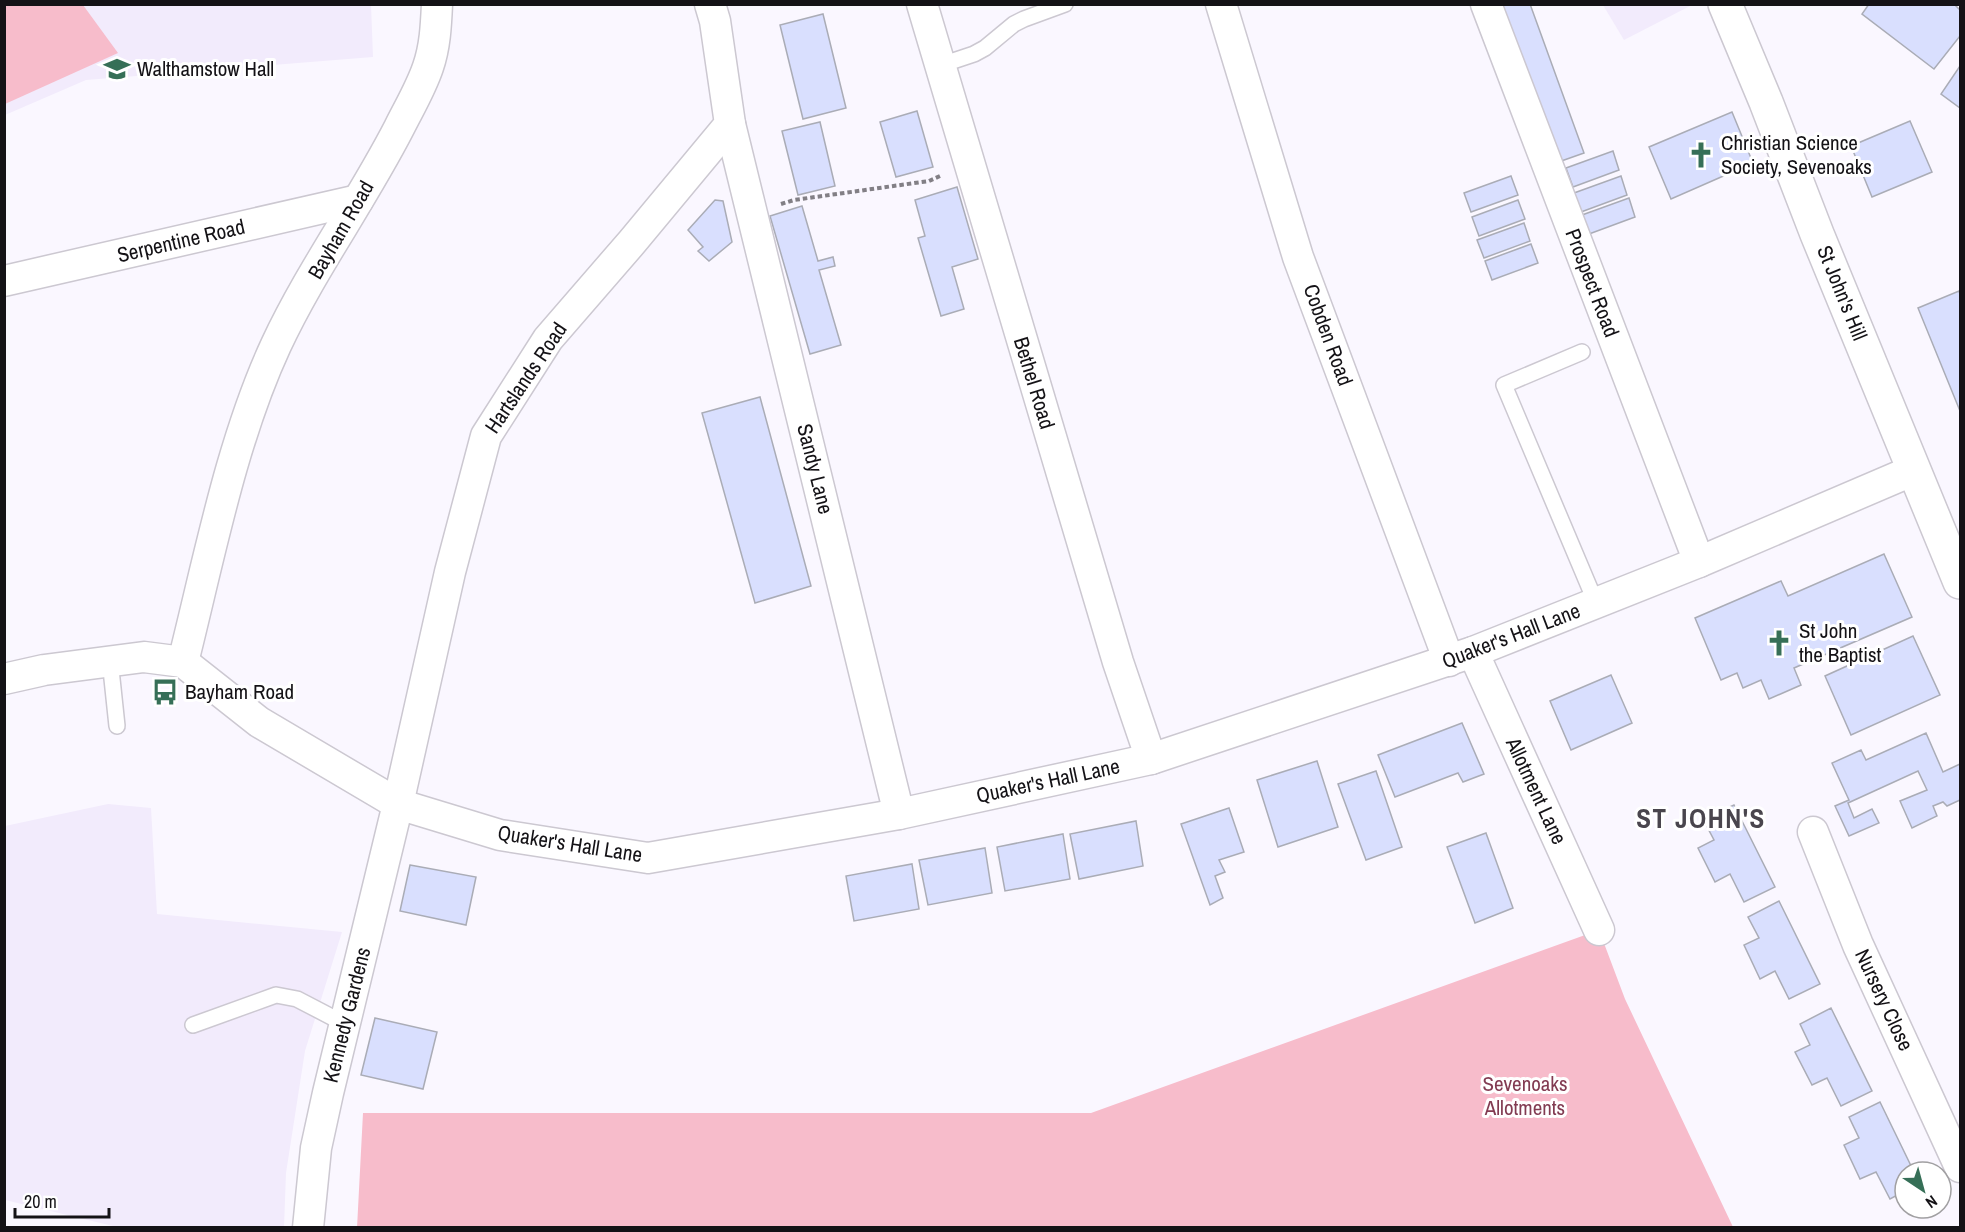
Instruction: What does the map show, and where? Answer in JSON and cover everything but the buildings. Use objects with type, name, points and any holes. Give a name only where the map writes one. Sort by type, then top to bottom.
[{"type":"main road","name":"St John's Hill","points":[[1725,4],[1960,582]]},
{"type":"street","name":"Bayham Road","points":[[183,662],[232,468],[253,402],[276,345],[323,258],[390,146],[428,67],[435,38],[437,4]]},
{"type":"street","points":[[710,4],[716,21],[730,124]]},
{"type":"street","name":"Bethel Road","points":[[922,4],[1118,662],[1151,759]]},
{"type":"street","name":"Cobden Road","points":[[1221,4],[1298,257],[1461,657]]},
{"type":"street","name":"Prospect Road","points":[[1486,4],[1699,562]]},
{"type":"street","name":"Sandy Lane","points":[[730,124],[899,814]]},
{"type":"street","name":"Hartslands Road","points":[[399,804],[450,572],[486,436],[548,339],[632,243],[730,124]]},
{"type":"street","name":"Serpentine Road","points":[[4,281],[358,200]]},
{"type":"street","name":"Quaker's Hall Lane","points":[[183,662],[259,722],[399,804],[500,835],[648,858],[899,814],[1151,759],[1461,657],[1699,562],[1914,470]]},
{"type":"street","points":[[4,679],[44,670],[110,660],[144,657],[183,662]]},
{"type":"street","name":"Allotment Lane","points":[[1461,657],[1599,930]]},
{"type":"street","name":"Kennedy Gardens","points":[[308,1227],[316,1148],[399,804]]},
{"type":"street","name":"Nursery Close","points":[[1813,832],[1858,945],[1960,1167]]},
{"type":"lane","points":[[941,65],[974,54],[1014,24],[1065,4]]},
{"type":"lane","points":[[1582,352],[1504,385],[1596,603]]},
{"type":"lane","points":[[110,660],[117,726]]},
{"type":"lane","points":[[193,1025],[276,995],[297,999],[345,1024]]},
{"type":"path","points":[[752,213],[794,200],[928,181],[969,164]]},
{"type":"shaded area","name":"Walthamstow Hall","points":[[5,5],[371,5],[373,57],[86,80],[5,115]]},
{"type":"shaded area","points":[[1603,5],[1692,5],[1624,40]]},
{"type":"shaded area","points":[[108,804],[151,808],[157,914],[342,932],[305,1051],[286,1173],[284,1227],[117,1227],[5,1200],[5,826]]},
{"type":"green space","points":[[4,5],[83,5],[118,53],[5,104]]},
{"type":"green space","name":"Sevenoaks Allotments","points":[[1599,930],[1625,999],[1733,1227],[357,1228],[363,1113],[1091,1113]]},
{"type":"place","name":"Walthamstow Hall","points":[[117,69]]},
{"type":"place","name":"Christian Science Society, Sevenoaks","points":[[1701,155]]},
{"type":"place","name":"St John the Baptist","points":[[1779,643]]},
{"type":"place","name":"Bayham Road","points":[[165,692]]},
{"type":"district","name":"ST JOHN'S","points":[[1701,819]]}]
